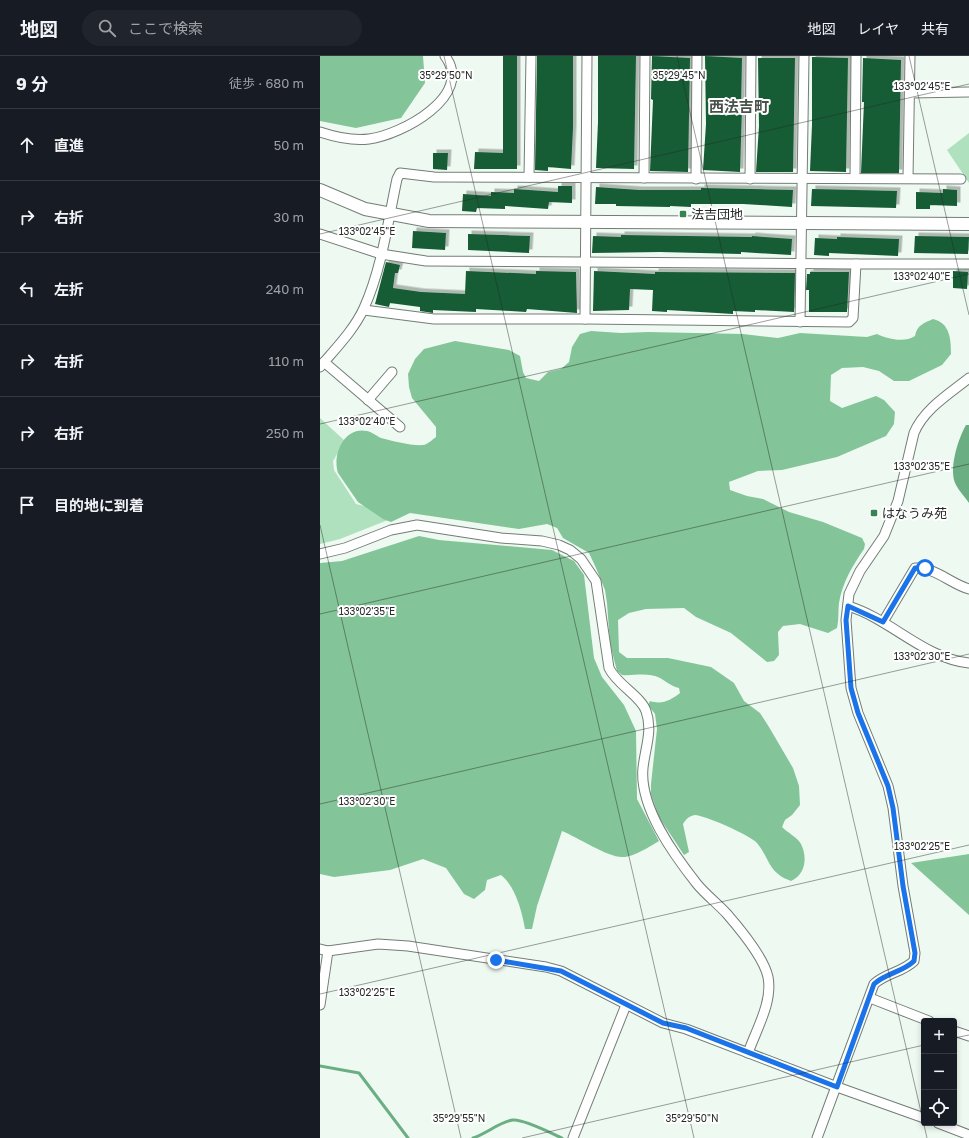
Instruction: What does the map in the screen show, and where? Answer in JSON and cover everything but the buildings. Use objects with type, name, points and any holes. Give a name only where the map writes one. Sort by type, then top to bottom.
[{"type":"street","points":[[320,132],[356,139],[378,137],[397,130],[426,114],[442,101],[452,82],[453,73],[446,56]]},
{"type":"street","points":[[529,177],[530,56]]},
{"type":"street","points":[[585,318],[587,56]]},
{"type":"street","points":[[644,178],[645,56]]},
{"type":"street","points":[[696,179],[697,56]]},
{"type":"street","points":[[750,179],[751,56]]},
{"type":"street","points":[[800,322],[804,56]]},
{"type":"street","points":[[855,178],[856,56]]},
{"type":"street","points":[[908,178],[910,56]]},
{"type":"street","points":[[910,93],[969,92]]},
{"type":"street","points":[[400,426],[322,364],[351,330],[364,310],[374,282],[397,179],[400,174],[434,176],[587,178],[908,178],[961,180]]},
{"type":"street","points":[[320,190],[365,209],[429,221],[969,224]]},
{"type":"street","points":[[320,234],[381,254],[426,261],[969,264]]},
{"type":"street","points":[[364,310],[434,319],[585,318],[849,322],[853,318],[856,264]]},
{"type":"street","points":[[368,400],[392,372]]},
{"type":"street","points":[[817,1138],[874,984],[881,977],[909,966],[914,961],[915,953],[903,886],[893,808],[888,786],[858,713],[851,688],[846,620],[850,594],[860,571],[884,536],[898,501],[914,433],[918,423],[925,414],[969,378]]},
{"type":"street","points":[[320,554],[345,548],[391,530],[417,525],[501,538],[542,540],[570,550],[581,559],[596,581],[609,668],[612,676],[646,709],[649,728],[643,768],[644,784],[648,801],[657,822],[672,849],[698,885],[727,914],[756,953],[766,971],[769,992],[748,1053]]},
{"type":"street","points":[[883,622],[915,568],[925,568],[969,589]]},
{"type":"street","points":[[848,606],[883,622],[915,643],[952,661],[969,664]]},
{"type":"street","points":[[320,1006],[324,950],[378,944],[408,946],[546,967],[561,971],[663,1023],[686,1028],[837,1087],[921,1117]]},
{"type":"street","points":[[870,998],[921,1018]]},
{"type":"street","points":[[573,1138],[626,1005]]},
{"type":"street","points":[[957,1031],[969,1036]]},
{"type":"street","points":[[946,1126],[969,1135]]},
{"type":"shaded area","points":[[320,56],[423,56],[425,83],[401,118],[356,128],[320,121]]},
{"type":"shaded area","points":[[969,133],[969,183],[947,150]]},
{"type":"shaded area","points":[[933,319],[943,324],[950,337],[951,354],[942,365],[909,381],[894,381],[879,371],[863,367],[842,368],[831,375],[830,401],[842,408],[876,396],[884,400],[895,412],[894,424],[886,436],[837,457],[782,470],[758,471],[729,482],[730,490],[747,496],[763,499],[789,512],[823,522],[862,538],[865,544],[864,549],[848,574],[840,596],[837,628],[828,633],[800,624],[783,626],[778,632],[779,655],[774,661],[767,662],[731,633],[696,617],[684,608],[646,609],[629,613],[618,620],[619,652],[627,658],[668,658],[711,667],[734,683],[744,701],[760,713],[793,768],[799,786],[800,805],[792,815],[785,820],[782,827],[800,842],[805,860],[804,866],[799,875],[791,881],[783,878],[774,870],[757,843],[746,835],[708,818],[700,816],[691,816],[683,824],[689,852],[684,855],[659,817],[651,794],[657,729],[655,714],[648,705],[650,701],[662,702],[673,698],[680,693],[679,688],[655,676],[622,675],[617,671],[610,644],[605,590],[589,553],[563,538],[557,528],[547,524],[519,529],[410,513],[391,522],[383,519],[358,502],[338,473],[338,450],[346,437],[352,433],[367,431],[381,438],[418,445],[426,444],[436,437],[436,427],[412,398],[409,387],[408,374],[415,359],[424,349],[455,341],[509,350],[520,356],[523,372],[526,378],[539,381],[548,372],[561,369],[569,362],[572,347],[580,334],[591,331],[621,333],[648,332],[743,334],[778,338],[800,333],[867,337],[877,334],[891,339],[901,340],[915,336],[919,327]]},
{"type":"shaded area","points":[[320,418],[345,441],[333,461],[334,470],[356,504],[376,509],[388,520],[340,539],[320,544]]},
{"type":"shaded area","points":[[966,425],[969,425],[969,503],[956,485],[953,471],[957,446]]},
{"type":"shaded area","points":[[419,536],[439,540],[552,550],[574,561],[584,575],[594,658],[602,677],[624,705],[636,731],[637,799],[659,841],[636,854],[622,857],[608,854],[562,831],[537,906],[532,929],[525,929],[520,907],[514,892],[501,875],[487,880],[485,890],[474,899],[464,894],[446,868],[423,859],[390,870],[334,877],[320,874],[320,563],[342,561]]},
{"type":"shaded area","points":[[969,854],[969,915],[911,863]]},
{"type":"waterway","points":[[320,1066],[359,1073],[408,1138]]},
{"type":"waterway","points":[[473,1138],[513,1120],[530,1124],[562,1138]]},
{"type":"place","name":"法吉団地","points":[[683,214]]},
{"type":"place","name":"はなうみ苑","points":[[874,513]]},
{"type":"district","name":"西法吉町","points":[[739,106]]},
{"type":"route","points":[[496,960],[546,967],[561,971],[663,1023],[686,1028],[837,1087],[874,984],[881,977],[909,966],[914,961],[915,953],[903,886],[893,808],[888,786],[877,756],[858,713],[851,688],[846,620],[848,606],[883,622],[915,568],[925,568]]}]
